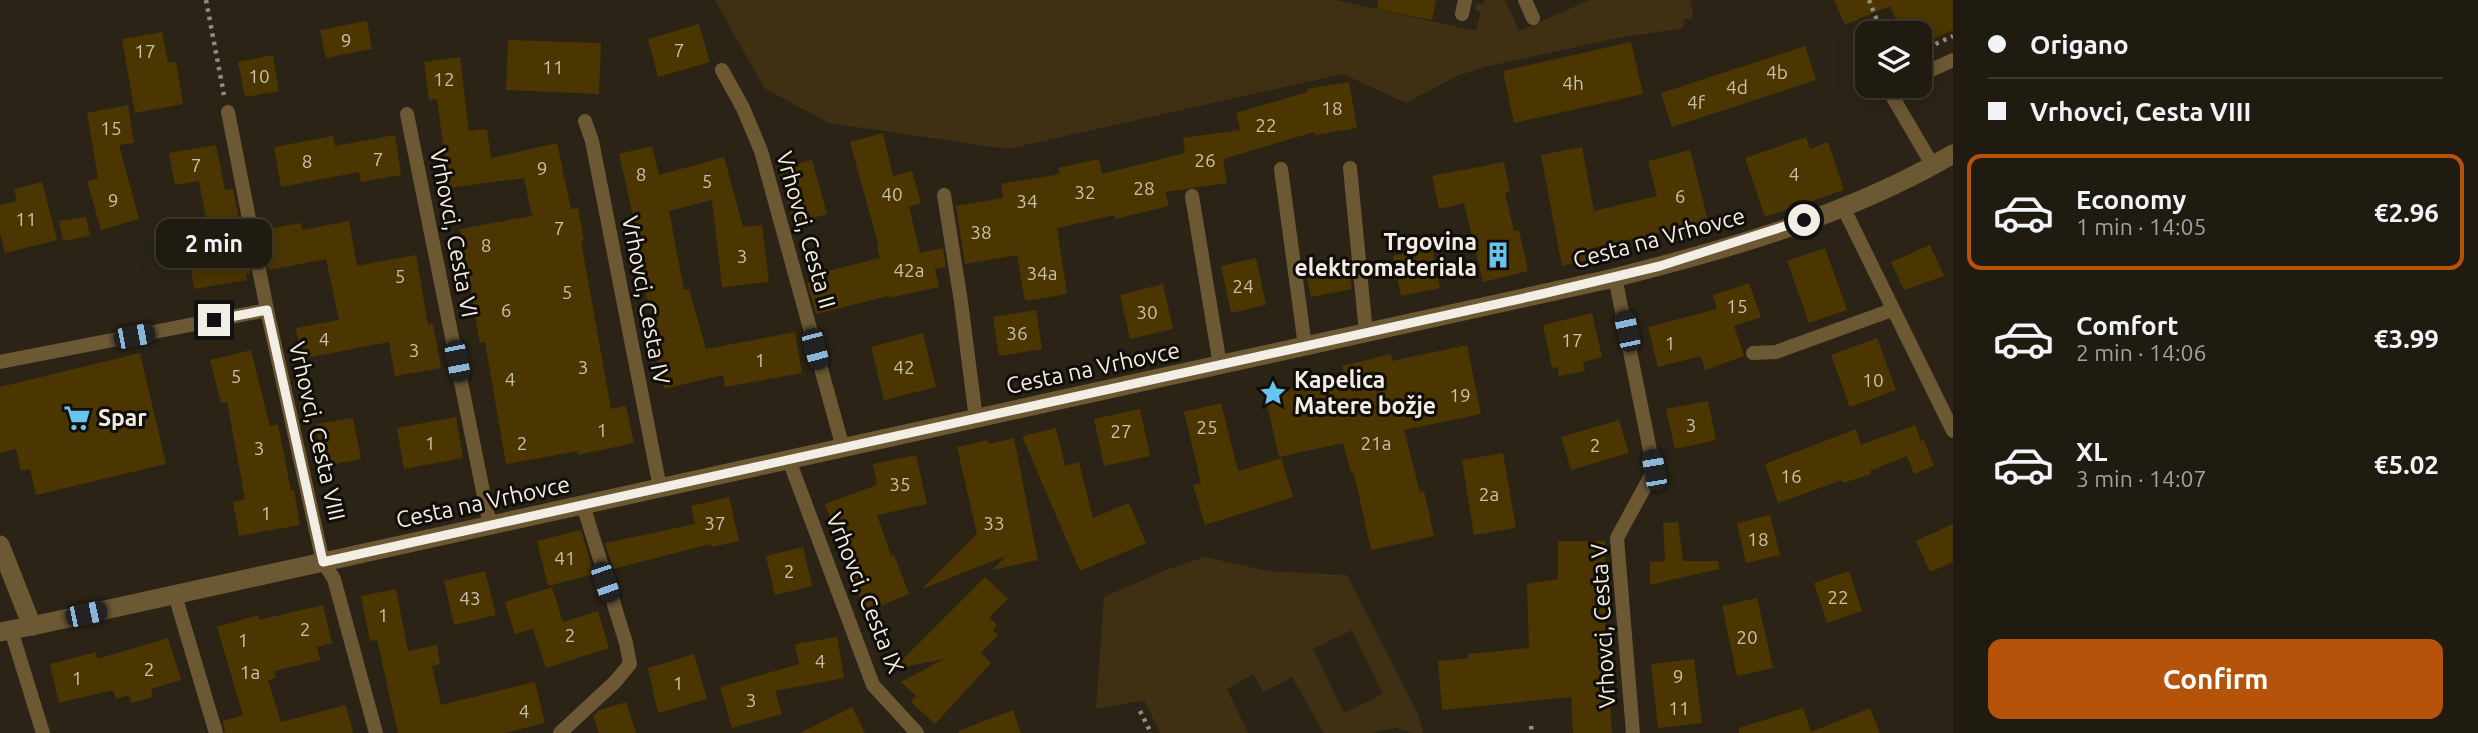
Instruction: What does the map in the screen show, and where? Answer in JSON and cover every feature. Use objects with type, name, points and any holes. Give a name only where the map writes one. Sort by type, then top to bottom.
[{"type":"street","name":"Cesta na Vrhovce","points":[[6,631],[1615,277],[1737,243],[1843,207],[1903,182],[1953,154]]},
{"type":"street","points":[[0,545],[32,626]]},
{"type":"lane","points":[[1525,0],[1533,18]]},
{"type":"lane","points":[[1932,70],[1953,60]]},
{"type":"lane","name":"Vrhovci, Cesta II","points":[[722,70],[743,108],[761,151],[843,448]]},
{"type":"lane","points":[[1893,98],[1933,166]]},
{"type":"lane","name":"Vrhovci, Cesta VIII","points":[[228,113],[267,310],[323,562],[334,579],[376,733]]},
{"type":"lane","name":"Vrhovci, Cesta VI","points":[[407,114],[490,526]]},
{"type":"lane","name":"Vrhovci, Cesta IV","points":[[585,121],[592,141],[660,488]]},
{"type":"lane","points":[[1350,167],[1366,333]]},
{"type":"lane","points":[[1281,169],[1305,346]]},
{"type":"lane","name":"Cesta na Vrhovce","points":[[944,195],[976,419]]},
{"type":"lane","points":[[1192,197],[1220,365]]},
{"type":"lane","points":[[1843,207],[1953,431]]},
{"type":"lane","name":"Vrhovci, Cesta V","points":[[1615,277],[1654,470],[1617,538],[1633,733]]},
{"type":"lane","points":[[0,362],[267,310]]},
{"type":"lane","points":[[1753,353],[1776,352],[1892,310]]},
{"type":"lane","name":"Vrhovci, Cesta IX","points":[[789,460],[873,685],[917,733]]},
{"type":"lane","points":[[560,733],[615,682],[630,664],[626,643],[583,505]]},
{"type":"lane","points":[[176,595],[216,733]]},
{"type":"lane","points":[[6,631],[43,733]]},
{"type":"path","points":[[206,0],[228,113]]},
{"type":"path","points":[[1869,0],[1877,21]]},
{"type":"path","points":[[1932,46],[1953,36]]},
{"type":"path","points":[[1140,711],[1151,733]]},
{"type":"path","points":[[1531,726],[1532,733]]},
{"type":"shaded area","points":[[715,0],[1336,0],[1476,31],[1481,12],[1475,10],[1477,3],[1483,4],[1485,0],[1505,0],[1519,31],[1590,0],[1690,0],[1693,12],[1691,19],[1684,18],[1683,28],[1612,39],[1485,67],[1459,75],[1406,103],[1343,74],[1007,149],[829,123],[764,88]]},
{"type":"shaded area","points":[[1205,557],[1267,571],[1347,575],[1418,714],[1423,733],[1396,728],[1370,733],[1324,733],[1292,677],[1263,692],[1254,674],[1227,689],[1248,733],[1160,733],[1144,700],[1096,709],[1104,597],[1166,570]],"holes":[[[1352,630],[1383,694],[1344,713],[1313,649]]]},
{"type":"building","points":[[1378,0],[1436,0],[1432,20],[1377,9]]},
{"type":"building","points":[[1834,0],[1953,0],[1953,30],[1932,40],[1932,21],[1897,21],[1890,6],[1845,25]]},
{"type":"building","points":[[367,21],[372,49],[326,58],[320,30]]},
{"type":"building","points":[[699,24],[710,62],[658,77],[648,39]]},
{"type":"building","points":[[162,32],[168,63],[176,62],[183,104],[135,113],[122,39]]},
{"type":"building","points":[[508,40],[601,43],[599,94],[506,90]]},
{"type":"building","points":[[1631,42],[1643,94],[1514,123],[1503,71]]},
{"type":"building","points":[[1805,46],[1816,80],[1672,127],[1661,93]]},
{"type":"building","points":[[273,55],[279,91],[245,97],[238,62]]},
{"type":"building","points":[[460,57],[469,131],[487,129],[491,158],[557,143],[571,209],[578,208],[584,240],[581,241],[611,409],[626,406],[634,443],[578,455],[578,451],[506,464],[485,342],[480,343],[460,229],[532,216],[524,178],[449,188],[437,99],[429,100],[424,62]]},
{"type":"building","points":[[1349,82],[1357,128],[1315,135],[1314,132],[1223,159],[1227,183],[1165,192],[1169,206],[1115,219],[1115,215],[1057,228],[1067,294],[1025,301],[1017,255],[965,264],[956,206],[1003,198],[1001,184],[1060,174],[1058,168],[1099,159],[1102,174],[1185,153],[1183,138],[1240,130],[1236,113],[1307,92],[1307,89]]},
{"type":"building","points":[[128,105],[134,143],[119,145],[139,219],[101,230],[87,181],[98,178],[87,113]]},
{"type":"building","points":[[883,133],[893,176],[912,171],[921,203],[909,207],[920,253],[943,248],[946,267],[935,269],[939,287],[889,298],[888,296],[816,314],[807,283],[814,282],[812,275],[880,258],[850,142]]},
{"type":"building","points":[[395,135],[401,175],[361,182],[359,172],[281,187],[274,147],[333,136],[335,146]]},
{"type":"building","points":[[1806,137],[1810,149],[1828,142],[1844,190],[1765,217],[1745,158]]},
{"type":"building","points":[[216,145],[225,190],[233,189],[250,273],[246,274],[247,280],[194,289],[187,244],[210,240],[199,181],[175,185],[169,153]]},
{"type":"building","points":[[652,146],[659,175],[724,157],[743,227],[762,225],[769,282],[722,287],[712,200],[669,211],[684,290],[689,289],[706,349],[795,332],[802,373],[725,387],[723,375],[664,389],[657,358],[663,357],[642,279],[634,232],[637,232],[619,154]]},
{"type":"building","points":[[1582,147],[1594,211],[1657,196],[1648,161],[1690,150],[1711,232],[1669,243],[1666,231],[1585,250],[1587,260],[1562,266],[1541,155]]},
{"type":"building","points":[[812,160],[827,214],[794,224],[778,169]]},
{"type":"building","points":[[1504,162],[1510,192],[1505,193],[1514,231],[1519,230],[1528,271],[1483,282],[1464,203],[1439,209],[1432,176]]},
{"type":"building","points":[[42,182],[57,240],[5,253],[0,233],[0,205],[17,201],[14,189]]},
{"type":"building","points":[[86,217],[90,236],[63,241],[59,221]]},
{"type":"building","points":[[349,221],[357,266],[416,255],[428,325],[433,324],[441,368],[395,376],[389,342],[301,359],[296,328],[339,320],[326,259],[269,270],[261,230],[301,223],[302,230]]},
{"type":"building","points":[[1930,245],[1944,276],[1904,290],[1891,262]]},
{"type":"building","points":[[1432,248],[1440,288],[1401,296],[1393,256]]},
{"type":"building","points":[[1825,248],[1847,310],[1809,323],[1787,261]]},
{"type":"building","points":[[1256,258],[1266,305],[1231,313],[1221,266]]},
{"type":"building","points":[[1348,263],[1352,289],[1311,297],[1306,271]]},
{"type":"building","points":[[1749,283],[1761,317],[1734,326],[1744,356],[1705,370],[1701,356],[1658,367],[1648,327],[1717,309],[1713,295]]},
{"type":"building","points":[[1163,284],[1173,329],[1130,339],[1120,295]]},
{"type":"building","points":[[1036,310],[1042,349],[999,356],[993,317]]},
{"type":"building","points":[[1592,313],[1602,357],[1583,362],[1585,371],[1559,376],[1558,367],[1552,368],[1543,325]]},
{"type":"building","points":[[923,333],[936,387],[884,400],[871,347]]},
{"type":"building","points":[[1877,338],[1896,390],[1850,407],[1831,355]]},
{"type":"building","points":[[1467,345],[1481,414],[1404,430],[1420,492],[1424,491],[1434,536],[1371,550],[1354,473],[1351,473],[1343,443],[1279,457],[1267,393],[1345,377],[1342,366],[1391,354],[1392,361]]},
{"type":"building","points":[[251,350],[270,426],[278,424],[300,525],[239,536],[233,502],[245,499],[227,402],[221,403],[210,360]]},
{"type":"building","name":"Spar","points":[[140,353],[166,464],[36,495],[30,469],[21,471],[16,449],[0,453],[0,387]]},
{"type":"building","points":[[1708,401],[1716,440],[1675,449],[1666,409]]},
{"type":"building","points":[[1221,403],[1238,471],[1281,458],[1293,497],[1205,525],[1193,485],[1201,483],[1184,412]]},
{"type":"building","points":[[1140,409],[1150,456],[1104,466],[1094,419]]},
{"type":"building","points":[[456,417],[463,458],[404,469],[397,428]]},
{"type":"building","points":[[353,418],[361,459],[324,466],[316,424]]},
{"type":"building","points":[[1619,420],[1629,453],[1571,470],[1561,437]]},
{"type":"building","points":[[1915,425],[1934,466],[1914,474],[1907,456],[1870,471],[1871,474],[1843,483],[1842,480],[1778,503],[1765,464],[1856,429],[1861,445]]},
{"type":"building","points":[[1056,428],[1065,466],[1079,462],[1093,518],[1129,503],[1146,543],[1080,571],[1022,436]]},
{"type":"building","points":[[1014,438],[1038,560],[992,570],[1006,556],[922,589],[977,534],[957,447]]},
{"type":"building","points":[[1503,453],[1516,528],[1474,535],[1462,460]]},
{"type":"building","points":[[916,455],[927,504],[877,515],[891,556],[894,555],[909,594],[865,612],[825,504],[877,485],[873,464]]},
{"type":"building","points":[[729,497],[739,541],[712,547],[711,544],[613,569],[605,543],[695,524],[691,506]]},
{"type":"building","points":[[1770,515],[1780,555],[1746,563],[1737,523]]},
{"type":"building","points":[[1678,522],[1683,561],[1718,561],[1719,569],[1650,585],[1650,562],[1665,561],[1663,523]]},
{"type":"building","points":[[1953,524],[1953,562],[1930,572],[1916,541]]},
{"type":"building","points":[[581,530],[594,574],[548,586],[537,541]]},
{"type":"building","points":[[1558,541],[1605,541],[1605,643],[1611,643],[1615,686],[1609,687],[1612,733],[1573,733],[1571,697],[1442,710],[1438,661],[1469,658],[1468,654],[1529,648],[1527,584],[1558,579]]},
{"type":"building","points":[[803,547],[812,586],[775,595],[766,556]]},
{"type":"building","points":[[485,571],[496,615],[454,625],[444,581]]},
{"type":"building","points":[[1849,571],[1862,611],[1827,623],[1814,583]]},
{"type":"building","points":[[985,577],[1008,599],[989,617],[997,625],[993,630],[998,635],[981,653],[991,663],[935,724],[911,702],[916,696],[901,682],[944,659],[893,669]]},
{"type":"building","points":[[552,587],[563,622],[598,611],[609,648],[546,668],[533,629],[515,634],[505,602]]},
{"type":"building","points":[[396,589],[408,651],[437,645],[440,664],[432,666],[441,705],[535,682],[545,723],[505,733],[398,733],[377,640],[370,641],[361,596]]},
{"type":"building","points":[[1757,598],[1773,668],[1737,676],[1722,606]]},
{"type":"building","points":[[323,605],[332,643],[317,647],[320,660],[274,671],[276,678],[268,680],[281,722],[346,705],[353,733],[225,733],[223,721],[243,715],[217,627],[258,615],[259,620]]},
{"type":"building","points":[[837,637],[844,678],[775,691],[782,714],[732,728],[720,687],[799,664],[795,644]]},
{"type":"building","points":[[168,638],[181,680],[151,689],[153,697],[131,703],[129,695],[116,699],[113,690],[59,703],[50,664],[96,652],[97,659]]},
{"type":"building","points":[[694,654],[707,699],[658,713],[648,668]]},
{"type":"building","points":[[1694,659],[1702,723],[1658,728],[1651,664]]},
{"type":"building","points":[[626,702],[636,733],[599,733],[593,716],[598,711]]},
{"type":"building","points":[[852,707],[865,733],[800,733]]},
{"type":"building","points":[[1803,708],[1811,732],[1870,708],[1880,733],[1739,733],[1739,728]]},
{"type":"building","points":[[1013,710],[1021,733],[958,731]]},
{"type":"place","name":"Trgovina elektromateriala","points":[[1498,255]]},
{"type":"place","name":"Kapelica Matere božje","points":[[1273,393]]},
{"type":"place","name":"Spar","points":[[77,418]]},
{"type":"route","points":[[214,320],[267,310],[323,562],[1542,294],[1660,266],[1804,220]]}]
